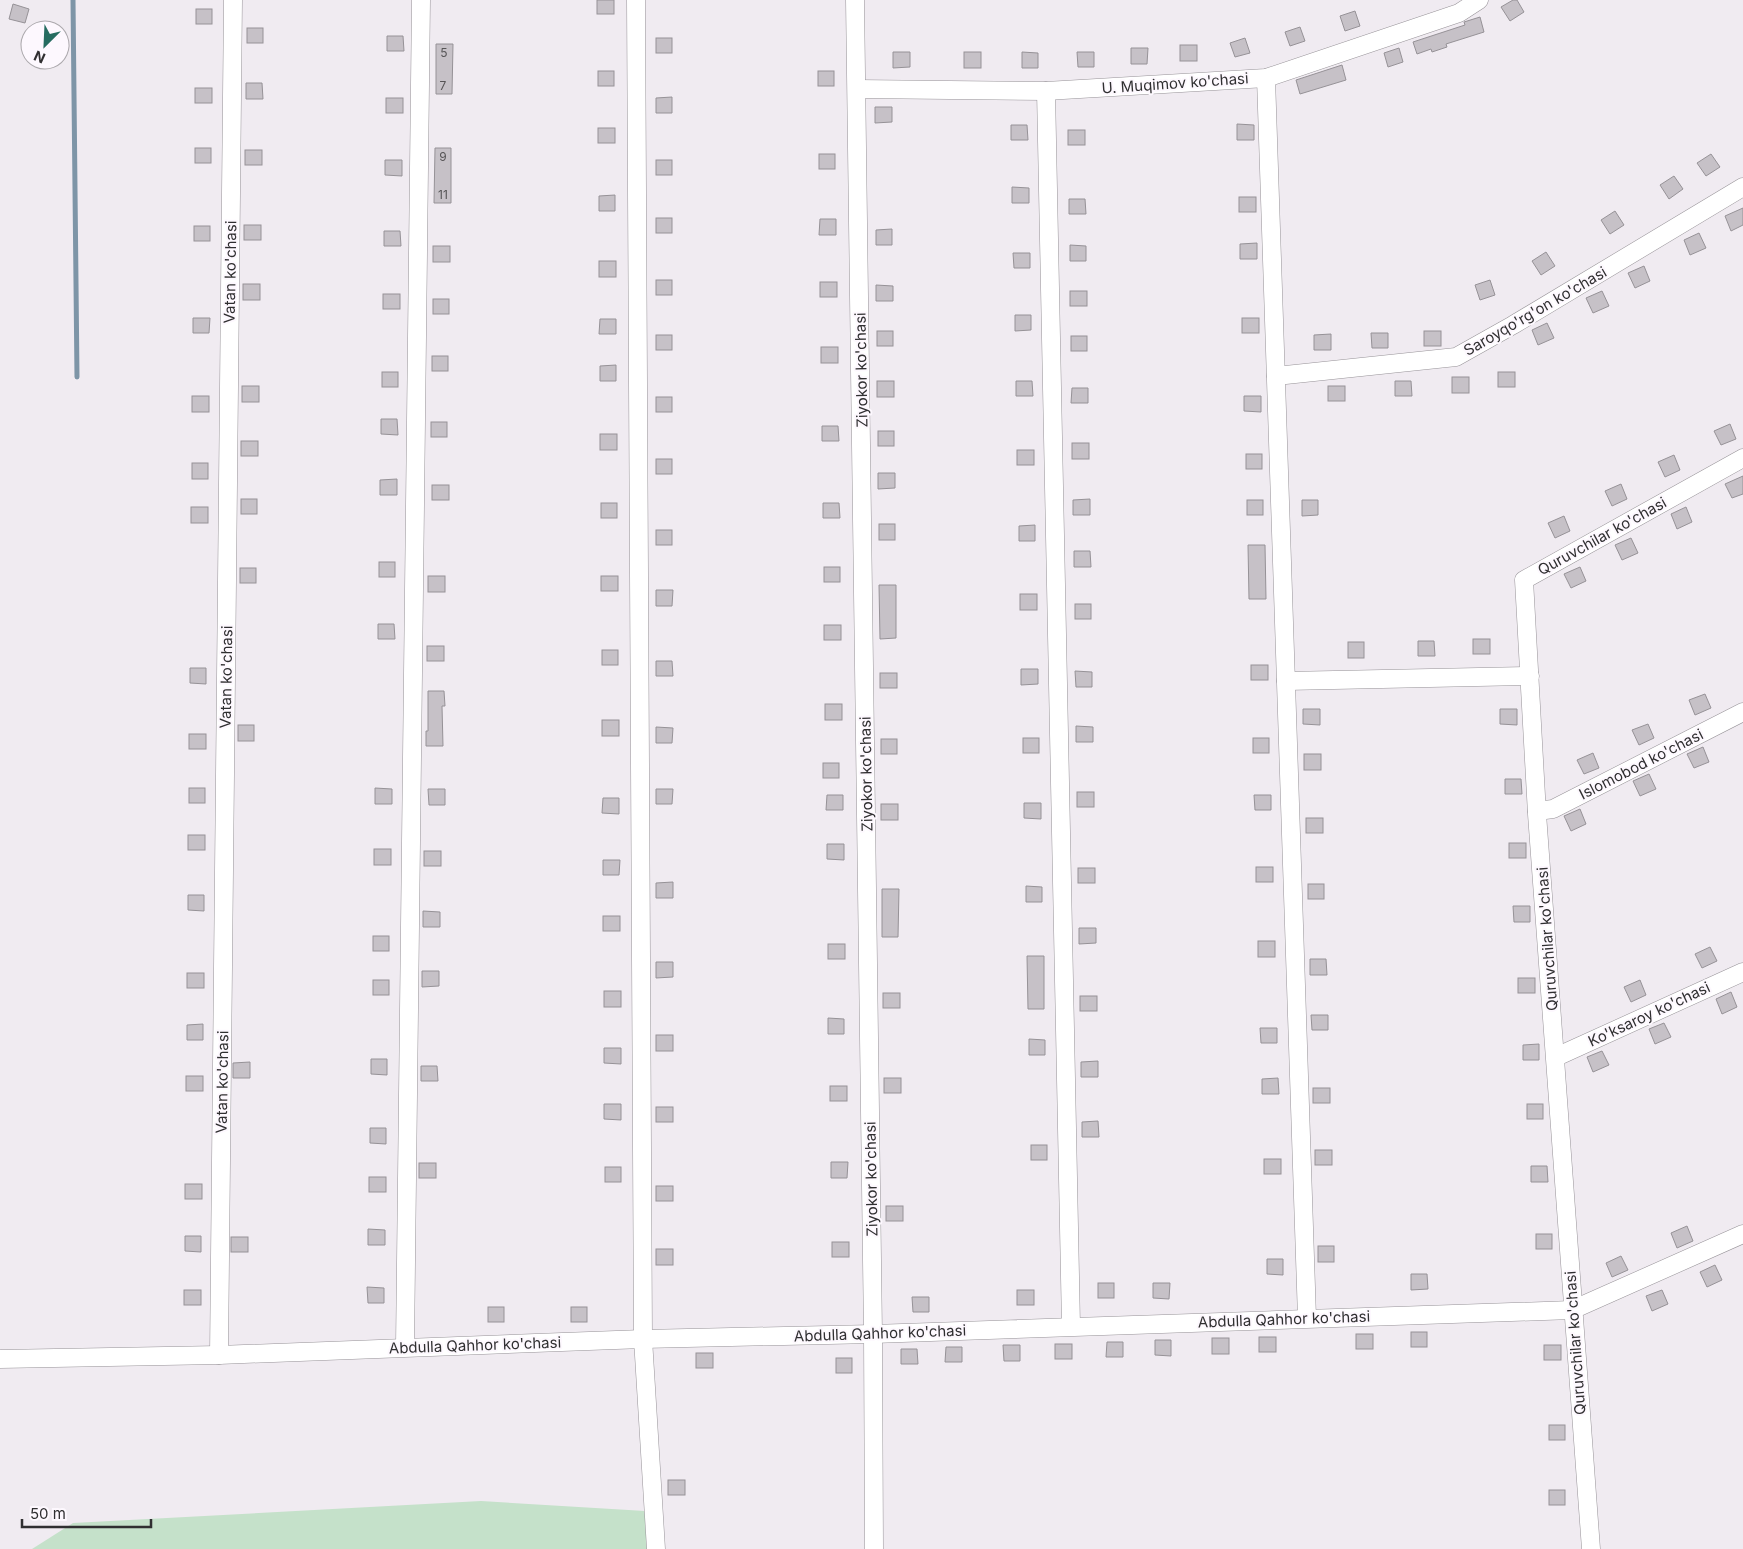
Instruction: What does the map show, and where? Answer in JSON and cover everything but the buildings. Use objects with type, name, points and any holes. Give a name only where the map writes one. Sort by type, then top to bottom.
[{"type":"street","name":"Vatan ko'chasi","points":[[219,1355],[232,0]]},
{"type":"street","points":[[404,1347],[421,0]]},
{"type":"street","points":[[636,0],[643,1339],[656,1549]]},
{"type":"street","name":"Ziyokor ko'chasi","points":[[855,0],[873,1334],[874,1549]]},
{"type":"street","name":"U. Muqimov ko'chasi","points":[[857,89],[1046,91],[1266,78],[1459,13],[1479,0]]},
{"type":"street","points":[[1266,78],[1307,1318]]},
{"type":"street","points":[[1046,91],[1071,1326]]},
{"type":"street","name":"Saroyqo'rg'on ko'chasi","points":[[1276,376],[1456,357],[1513,325],[1743,187]]},
{"type":"street","name":"Quruvchilar ko'chasi","points":[[1591,1549],[1537,812],[1524,580],[1743,458]]},
{"type":"street","points":[[1286,682],[1530,676]]},
{"type":"street","name":"Islomobod ko'chasi","points":[[1537,812],[1552,810],[1743,712]]},
{"type":"street","name":"Ko'ksaroy ko'chasi","points":[[1556,1057],[1743,972]]},
{"type":"street","name":"Abdulla Qahhor ko'chasi","points":[[0,1359],[219,1355],[643,1339],[873,1334],[1572,1310],[1743,1234]]},
{"type":"green space","points":[[481,1501],[645,1511],[647,1549],[32,1549],[73,1523]]},
{"type":"waterway","points":[[73,0],[77,377]]}]
